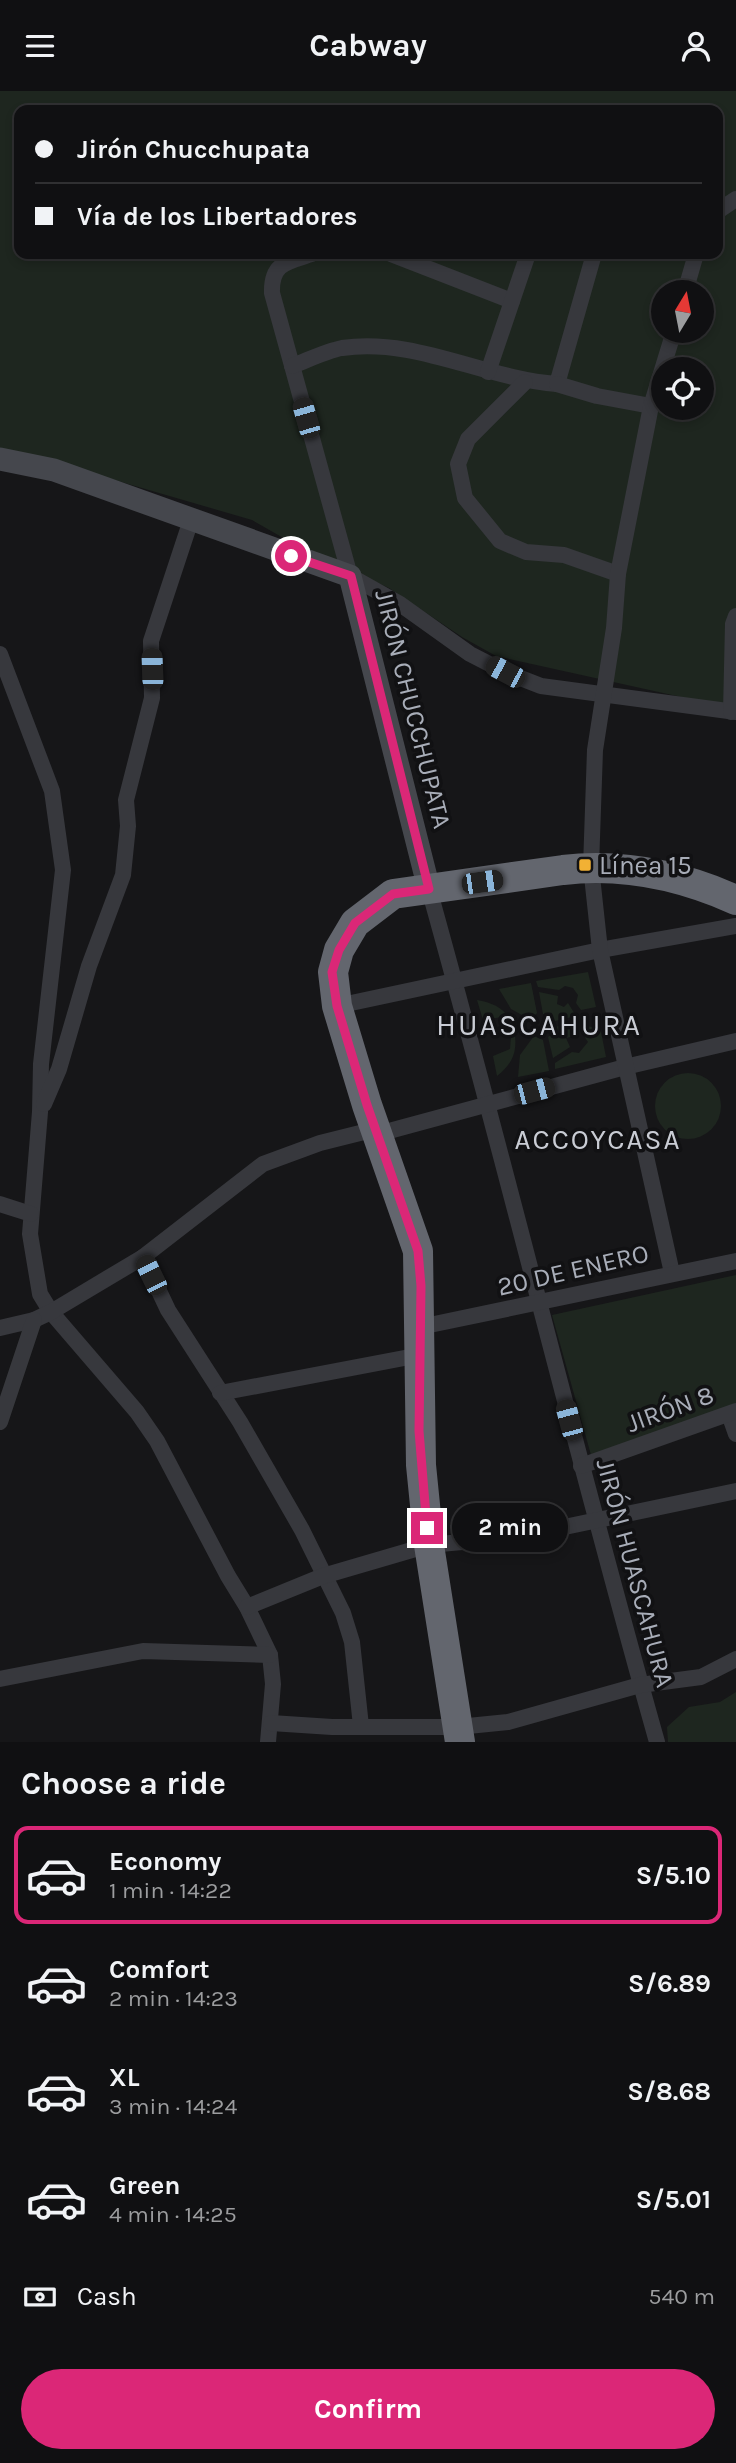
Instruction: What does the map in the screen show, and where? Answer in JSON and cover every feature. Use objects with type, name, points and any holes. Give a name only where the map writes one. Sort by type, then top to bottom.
[{"type":"highway","points":[[459,1734],[429,1545],[419,1431],[418,1251],[337,1006],[332,972],[339,950],[355,923],[393,894],[591,867],[671,876],[736,900]]},
{"type":"street","points":[[300,259],[278,268],[271,277],[272,293],[351,576],[400,604],[470,654],[541,686],[733,712],[733,624],[736,616]]},
{"type":"street","points":[[404,259],[512,301]]},
{"type":"street","points":[[488,372],[526,259]]},
{"type":"street","points":[[557,384],[593,259]]},
{"type":"street","points":[[688,280],[695,259]]},
{"type":"street","points":[[292,366],[342,348],[405,349],[525,382],[557,384],[651,406]]},
{"type":"street","points":[[525,382],[468,439],[458,464],[465,498],[500,541],[526,552],[564,555],[618,574]]},
{"type":"street","points":[[651,411],[618,574],[606,693],[595,750],[591,867],[600,950],[672,1273]]},
{"type":"street","name":"JIRÓN CHUCCHUPATA","points":[[0,459],[54,470],[191,517],[255,544],[351,576],[429,889]]},
{"type":"street","points":[[40,1112],[59,1069],[89,966],[123,875],[128,825],[126,800],[152,698],[151,641],[191,517]]},
{"type":"street","points":[[0,654],[52,791],[63,870],[41,1064],[32,1215],[31,1253],[40,1294],[51,1312],[137,1412],[157,1441],[247,1607],[270,1655],[273,1684],[268,1742]]},
{"type":"street","name":"JIRÓN HUASCAHURA","points":[[429,889],[489,1103],[538,1304],[657,1742]]},
{"type":"street","points":[[337,1006],[600,950],[736,926]]},
{"type":"street","points":[[0,1328],[34,1320],[51,1312],[143,1257],[263,1164],[320,1143],[736,1041]]},
{"type":"street","points":[[0,1204],[32,1215]]},
{"type":"street","points":[[143,1257],[169,1310],[240,1422],[302,1530],[343,1613],[352,1641],[361,1726]]},
{"type":"street","name":"20 DE ENERO","points":[[220,1393],[420,1341],[538,1304],[736,1261]]},
{"type":"street","points":[[0,1422],[34,1320]]},
{"type":"street","points":[[732,1412],[736,1434]]},
{"type":"street","name":"JIRÓN 8","points":[[581,1467],[732,1412]]},
{"type":"street","points":[[247,1607],[323,1576],[429,1545],[517,1537],[736,1491]]},
{"type":"street","points":[[0,1679],[143,1651],[270,1655]]},
{"type":"street","points":[[271,1723],[361,1726],[459,1734],[640,1685],[701,1677],[736,1659]]},
{"type":"shaded area","points":[[0,91],[736,91],[736,706],[722,706],[496,656],[462,637],[389,588],[294,544],[252,520],[80,470],[0,454]]},
{"type":"shaded area","points":[[588,972],[596,1007],[581,1010],[576,1003],[578,995],[573,988],[565,986],[559,990],[538,987],[536,981]]},
{"type":"shaded area","points":[[531,983],[537,1013],[531,1020],[511,1009],[499,989]]},
{"type":"shaded area","points":[[539,992],[558,996],[557,1004],[564,1007],[568,1003],[576,1016],[555,1021],[551,1015],[543,1014]]},
{"type":"shaded area","points":[[477,1000],[500,1008],[514,1028],[510,1029],[502,1017],[483,1020]]},
{"type":"shaded area","points":[[577,1022],[575,1036],[566,1038],[570,1047],[553,1058],[548,1037],[554,1033],[555,1027]]},
{"type":"shaded area","points":[[599,1022],[606,1057],[555,1069],[555,1063],[572,1052],[579,1053],[588,1042],[582,1033],[583,1025],[592,1027]]},
{"type":"shaded area","points":[[511,1036],[515,1036],[514,1054],[506,1068],[497,1076],[493,1056],[510,1049]]},
{"type":"shaded area","points":[[534,1036],[543,1040],[549,1071],[518,1077],[520,1055]]},
{"type":"shaded area","points":[[688,1073],[701,1076],[711,1083],[718,1093],[721,1106],[718,1119],[711,1129],[701,1136],[688,1139],[675,1136],[665,1129],[658,1119],[655,1106],[658,1093],[665,1083],[675,1076]]},
{"type":"shaded area","points":[[736,1275],[736,1409],[591,1455],[552,1315]]},
{"type":"shaded area","points":[[736,1692],[736,1742],[668,1742],[667,1727],[689,1707],[720,1702]]},
{"type":"place","name":"Línea 15","points":[[585,865]]},
{"type":"district","name":"HUASCAHURA","points":[[539,1025]]},
{"type":"district","name":"ACCOYCASA","points":[[598,1139]]},
{"type":"route","points":[[291,556],[351,576],[429,889],[393,894],[355,923],[339,950],[332,972],[337,1006],[367,1105],[418,1251],[421,1286],[419,1431],[427,1528]]}]
